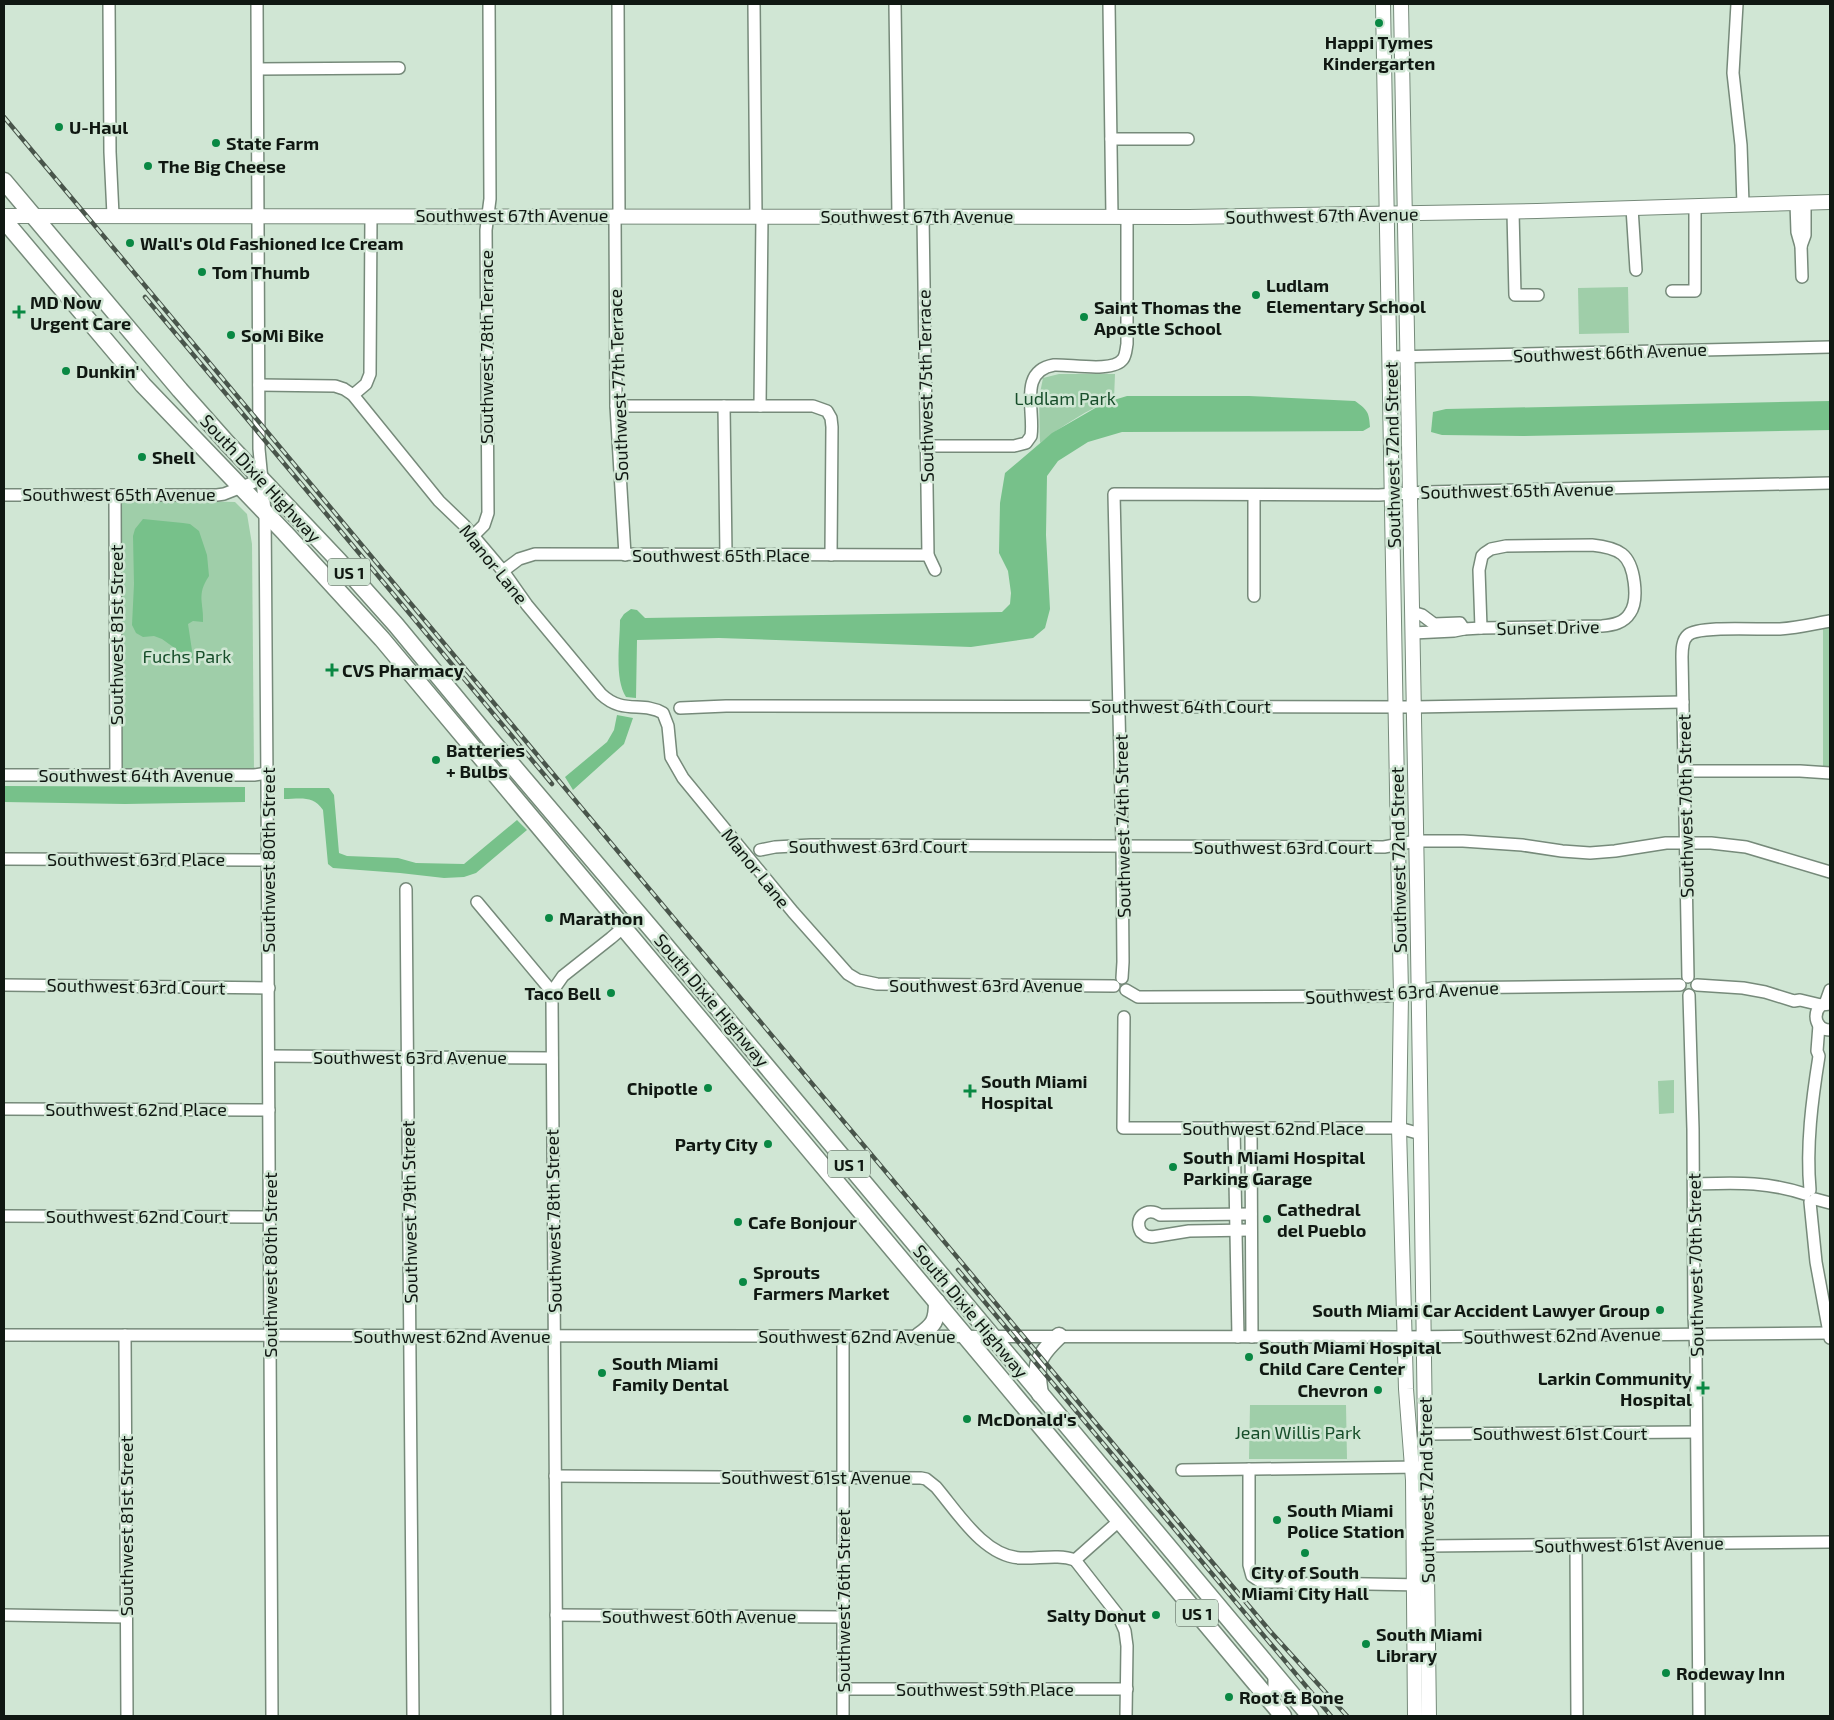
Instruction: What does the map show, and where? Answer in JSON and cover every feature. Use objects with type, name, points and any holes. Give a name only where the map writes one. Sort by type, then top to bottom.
[{"type":"highway","name":"South Dixie Highway","points":[[4,181],[180,390],[371,596],[1310,1716]]},
{"type":"highway","name":"South Dixie Highway","points":[[4,220],[143,385],[265,512],[382,639],[937,1302],[1277,1713]]},
{"type":"highway","points":[[434,703],[452,704],[478,734],[491,740]]},
{"type":"highway","points":[[919,1336],[934,1323],[937,1313],[937,1302]]},
{"type":"highway","points":[[1040,1394],[1037,1366],[1043,1351],[1059,1336]]},
{"type":"highway","points":[[1121,1490],[1123,1502],[1119,1521],[1139,1524],[1155,1531]]},
{"type":"main road","name":"Southwest 72nd Street","points":[[1383,4],[1396,707],[1400,994],[1399,1128],[1404,1337],[1406,1406],[1421,1585],[1429,1716]]},
{"type":"main road","name":"Southwest 72nd Street","points":[[1402,4],[1407,213],[1427,1546],[1421,1585],[1415,1716]]},
{"type":"main road","name":"Southwest 67th Avenue","points":[[4,216],[617,215],[1127,217],[1513,212],[1830,202]]},
{"type":"street","points":[[109,4],[110,152],[114,215]]},
{"type":"street","name":"Southwest 80th Street","points":[[257,4],[259,449],[265,512],[272,1716]]},
{"type":"street","name":"Southwest 78th Terrace","points":[[473,536],[484,525],[488,513],[486,230],[490,175],[489,4]]},
{"type":"street","name":"Southwest 77th Terrace","points":[[618,4],[616,406],[625,555]]},
{"type":"street","points":[[754,4],[759,216],[760,406]]},
{"type":"street","points":[[895,4],[898,216]]},
{"type":"street","points":[[1109,4],[1112,217]]},
{"type":"street","points":[[1737,4],[1733,65],[1741,145],[1743,204]]},
{"type":"street","points":[[258,69],[399,68]]},
{"type":"street","points":[[1111,139],[1188,139]]},
{"type":"street","points":[[1800,202],[1805,235],[1801,246],[1802,278]]},
{"type":"street","points":[[1672,291],[1695,291],[1695,206]]},
{"type":"street","points":[[1632,208],[1636,270]]},
{"type":"street","points":[[1513,212],[1514,295],[1538,295]]},
{"type":"street","points":[[259,385],[335,386],[353,395],[367,382],[370,373],[370,216]]},
{"type":"street","name":"Southwest 75th Terrace","points":[[923,216],[928,555]]},
{"type":"street","points":[[925,446],[1014,446],[1026,443],[1030,439],[1031,433],[1031,386],[1038,371],[1054,365],[1102,366],[1119,362],[1125,355],[1127,344],[1127,217]]},
{"type":"street","name":"Southwest 66th Avenue","points":[[1390,357],[1830,347]]},
{"type":"street","name":"Manor Lane","points":[[353,395],[439,501],[503,571],[522,598],[601,694],[617,705],[654,709],[665,716],[668,726],[671,757],[683,778],[840,967],[858,980]]},
{"type":"street","points":[[616,406],[813,406],[828,411],[832,427],[831,555]]},
{"type":"street","points":[[724,406],[726,555]]},
{"type":"street","name":"Southwest 65th Avenue","points":[[4,495],[217,495],[262,479]]},
{"type":"street","name":"Southwest 65th Avenue","points":[[1114,494],[1392,494],[1830,484]]},
{"type":"street","name":"Southwest 74th Street","points":[[1114,494],[1124,962],[1118,982]]},
{"type":"street","name":"Southwest 81st Street","points":[[115,495],[116,775]]},
{"type":"street","points":[[1254,495],[1254,596]]},
{"type":"street","name":"Sunset Drive","points":[[1464,629],[1602,626],[1615,624],[1627,618],[1633,608],[1634,583],[1631,565],[1622,554],[1601,546],[1517,546],[1491,549],[1482,556],[1480,562],[1481,628]]},
{"type":"street","name":"Southwest 65th Place","points":[[503,571],[518,559],[530,554],[928,555]]},
{"type":"street","points":[[928,555],[935,570]]},
{"type":"street","points":[[1412,612],[1422,615],[1432,623],[1460,624],[1464,629],[1413,633]]},
{"type":"street","name":"Southwest 70th Street","points":[[1699,1716],[1694,1334],[1694,1129],[1688,995],[1681,991],[1688,982],[1682,644],[1686,636],[1705,630],[1794,628],[1830,621]]},
{"type":"street","name":"Southwest 64th Court","points":[[680,708],[726,706],[1414,707],[1683,702]]},
{"type":"street","points":[[1685,771],[1800,771],[1830,773]]},
{"type":"street","name":"Southwest 64th Avenue","points":[[4,774],[259,775],[267,773]]},
{"type":"street","name":"Southwest 63rd Court","points":[[760,850],[775,847],[811,845],[1384,847],[1416,841],[1490,842],[1590,853],[1666,842],[1738,846],[1830,872]]},
{"type":"street","name":"Southwest 63rd Place","points":[[4,859],[268,860]]},
{"type":"street","name":"Southwest 79th Street","points":[[406,889],[413,1716]]},
{"type":"street","points":[[477,902],[553,993],[558,982],[564,976],[639,914]]},
{"type":"street","name":"Southwest 63rd Avenue","points":[[858,980],[882,984],[1127,982],[1126,990],[1138,996],[1150,998],[1386,996],[1435,988],[1688,982],[1743,988],[1765,992],[1794,1001],[1822,1029],[1830,1032]]},
{"type":"street","name":"Southwest 63rd Court","points":[[4,985],[269,988]]},
{"type":"street","points":[[1830,990],[1826,1004],[1817,1012],[1817,1051],[1819,1056],[1810,1130],[1810,1196],[1816,1262],[1830,1335]]},
{"type":"street","name":"Southwest 78th Street","points":[[553,993],[557,1716]]},
{"type":"street","name":"Southwest 63rd Avenue","points":[[1794,1001],[1800,1000],[1826,1004]]},
{"type":"street","name":"Southwest 62nd Place","points":[[1124,1017],[1123,1128],[1399,1128],[1421,1134]]},
{"type":"street","points":[[1819,1056],[1823,1052],[1830,1032]]},
{"type":"street","name":"Southwest 63rd Avenue","points":[[269,1056],[552,1058]]},
{"type":"street","name":"Southwest 62nd Place","points":[[4,1109],[269,1110]]},
{"type":"street","points":[[1234,1128],[1238,1337]]},
{"type":"street","points":[[1251,1128],[1252,1337]]},
{"type":"street","points":[[1694,1184],[1758,1183],[1780,1187],[1830,1203]]},
{"type":"street","points":[[1251,1214],[1160,1215],[1154,1212],[1146,1212],[1141,1216],[1138,1224],[1141,1232],[1146,1236],[1152,1237],[1189,1231],[1251,1230]]},
{"type":"street","points":[[1158,1235],[1164,1226],[1160,1215]]},
{"type":"street","name":"Southwest 62nd Court","points":[[4,1216],[269,1217]]},
{"type":"street","name":"Southwest 62nd Avenue","points":[[4,1334],[1238,1337],[1830,1335]]},
{"type":"street","name":"Southwest 81st Street","points":[[125,1335],[127,1716]]},
{"type":"street","name":"Southwest 76th Street","points":[[843,1336],[843,1716]]},
{"type":"street","name":"Southwest 61st Court","points":[[1425,1434],[1696,1432]]},
{"type":"street","points":[[1182,1470],[1426,1467]]},
{"type":"street","points":[[1249,1469],[1249,1565],[1250,1574],[1258,1581],[1282,1582],[1295,1586],[1314,1584],[1421,1585]]},
{"type":"street","name":"Southwest 61st Avenue","points":[[555,1476],[843,1476],[926,1479],[936,1487],[977,1535],[996,1552],[1010,1557],[1063,1557],[1075,1560]]},
{"type":"street","points":[[1119,1521],[1075,1560],[1122,1623],[1127,1646],[1126,1716]]},
{"type":"street","name":"Southwest 61st Avenue","points":[[1427,1546],[1830,1542]]},
{"type":"street","points":[[1576,1545],[1577,1716]]},
{"type":"street","name":"Southwest 60th Avenue","points":[[556,1615],[842,1617]]},
{"type":"street","points":[[4,1616],[126,1616]]},
{"type":"street","points":[[1274,1674],[1277,1713]]},
{"type":"street","name":"Southwest 59th Place","points":[[843,1688],[1127,1689]]},
{"type":"green space","points":[[1628,287],[1629,333],[1579,334],[1578,288]]},
{"type":"green space","name":"Ludlam Park","points":[[1059,374],[1115,374],[1114,399],[1076,418],[1040,443],[1039,398],[1043,378]]},
{"type":"green space","name":"Fuchs Park","points":[[120,499],[235,502],[247,514],[252,544],[254,771],[121,769]]},
{"type":"green space","points":[[1823,626],[1830,626],[1830,769],[1823,769]]},
{"type":"green space","points":[[1674,1080],[1674,1113],[1659,1114],[1658,1081]]},
{"type":"green space","name":"Jean Willis Park","points":[[1250,1405],[1346,1405],[1347,1459],[1249,1459]]},
{"type":"shaded area","points":[[1127,396],[1249,396],[1355,401],[1367,411],[1370,427],[1363,431],[1122,432],[1088,442],[1058,461],[1047,476],[1046,535],[1050,609],[1045,628],[1033,638],[971,647],[719,638],[637,640],[636,698],[626,697],[622,689],[619,670],[620,620],[631,609],[637,610],[645,618],[1002,612],[1010,604],[1011,593],[1008,571],[999,553],[1000,503],[1005,473],[1052,433],[1104,403]]},
{"type":"shaded area","points":[[1830,401],[1830,430],[1523,436],[1442,435],[1431,432],[1433,412],[1446,409]]},
{"type":"shaded area","points":[[143,519],[190,524],[199,531],[207,555],[209,576],[202,594],[203,622],[193,621],[188,624],[193,657],[187,663],[179,663],[176,649],[162,639],[154,636],[143,637],[136,633],[132,625],[134,584],[133,536],[135,529]]},
{"type":"shaded area","points":[[617,715],[633,718],[624,744],[573,790],[565,777],[607,742],[614,730]]},
{"type":"shaded area","points":[[4,786],[245,787],[245,802],[125,804],[4,802]]},
{"type":"shaded area","points":[[284,788],[329,788],[334,795],[339,853],[347,856],[398,858],[416,863],[464,864],[517,820],[527,830],[476,873],[464,877],[444,878],[333,868],[328,864],[323,810],[319,805],[310,800],[284,799]]},
{"type":"railway","points":[[4,117],[1270,1631],[1347,1716]]},
{"type":"railway","points":[[145,297],[552,784]]},
{"type":"railway","points":[[958,1270],[1331,1716]]},
{"type":"place","name":"Happi Tymes Kindergarten","points":[[1379,23]]},
{"type":"place","name":"U-Haul","points":[[59,127]]},
{"type":"place","name":"State Farm","points":[[216,143]]},
{"type":"place","name":"The Big Cheese","points":[[148,166]]},
{"type":"place","name":"Wall's Old Fashioned Ice Cream","points":[[130,243]]},
{"type":"place","name":"Tom Thumb","points":[[202,272]]},
{"type":"place","name":"Ludlam Elementary School","points":[[1256,295]]},
{"type":"place","name":"MD Now Urgent Care","points":[[19,312]]},
{"type":"place","name":"Saint Thomas the Apostle School","points":[[1084,317]]},
{"type":"place","name":"SoMi Bike","points":[[231,335]]},
{"type":"place","name":"Dunkin'","points":[[66,371]]},
{"type":"place","name":"Shell","points":[[142,457]]},
{"type":"place","name":"CVS Pharmacy","points":[[332,670]]},
{"type":"place","name":"Batteries + Bulbs","points":[[436,760]]},
{"type":"place","name":"Marathon","points":[[549,918]]},
{"type":"place","name":"Taco Bell","points":[[611,993]]},
{"type":"place","name":"Chipotle","points":[[708,1088]]},
{"type":"place","name":"South Miami Hospital","points":[[970,1091]]},
{"type":"place","name":"Party City","points":[[768,1144]]},
{"type":"place","name":"South Miami Hospital Parking Garage","points":[[1173,1167]]},
{"type":"place","name":"Cathedral del Pueblo","points":[[1267,1219]]},
{"type":"place","name":"Cafe Bonjour","points":[[738,1222]]},
{"type":"place","name":"Sprouts Farmers Market","points":[[743,1282]]},
{"type":"place","name":"South Miami Car Accident Lawyer Group","points":[[1660,1310]]},
{"type":"place","name":"South Miami Hospital Child Care Center","points":[[1249,1357]]},
{"type":"place","name":"South Miami Family Dental","points":[[602,1373]]},
{"type":"place","name":"Larkin Community Hospital","points":[[1703,1388]]},
{"type":"place","name":"Chevron","points":[[1378,1390]]},
{"type":"place","name":"McDonald's","points":[[967,1419]]},
{"type":"place","name":"South Miami Police Station","points":[[1277,1520]]},
{"type":"place","name":"City of South Miami City Hall","points":[[1305,1553]]},
{"type":"place","name":"Salty Donut","points":[[1156,1615]]},
{"type":"place","name":"South Miami Library","points":[[1366,1644]]},
{"type":"place","name":"Rodeway Inn","points":[[1666,1673]]},
{"type":"place","name":"Root & Bone","points":[[1229,1697]]}]
